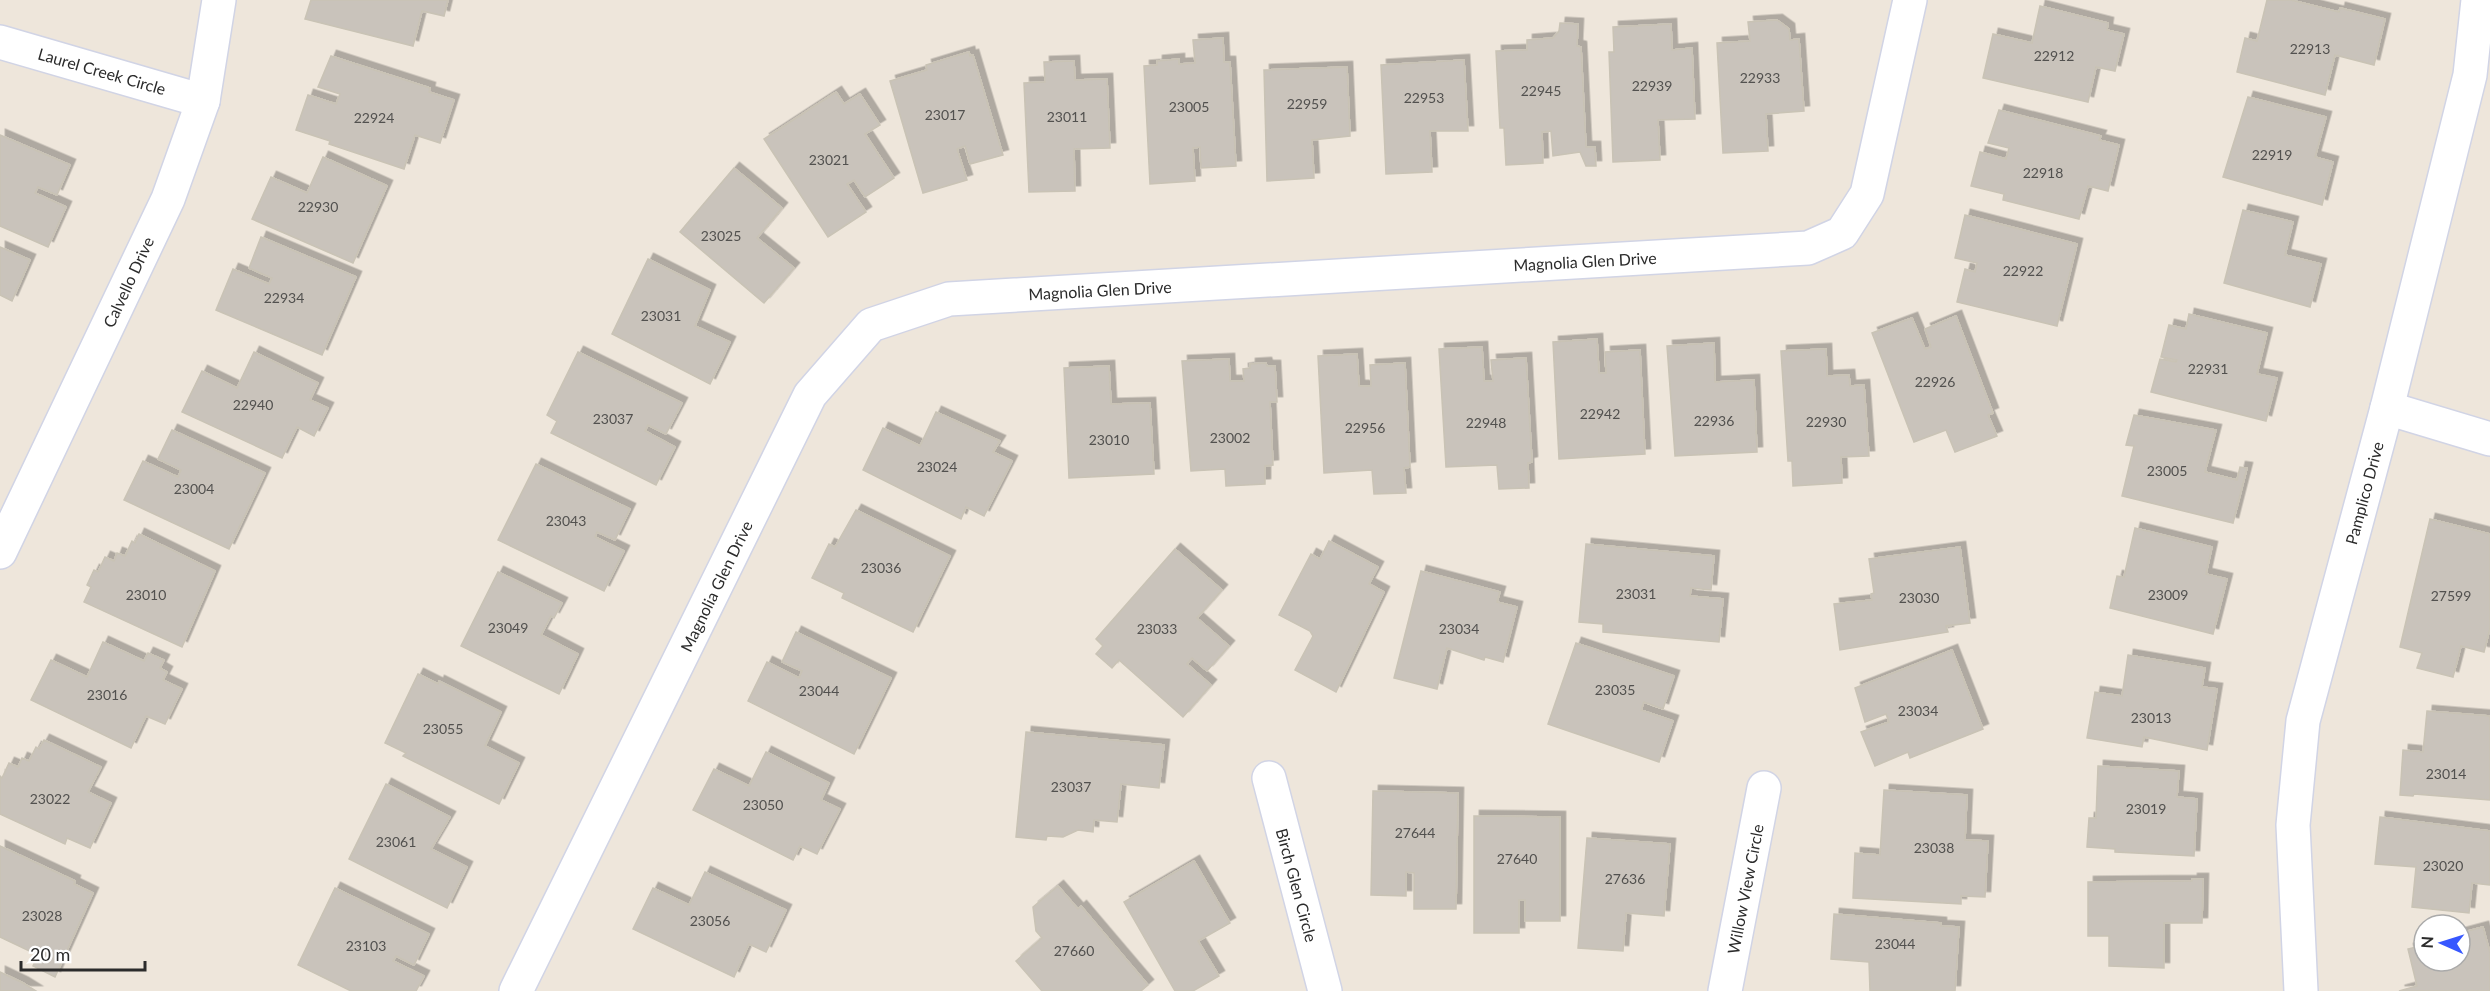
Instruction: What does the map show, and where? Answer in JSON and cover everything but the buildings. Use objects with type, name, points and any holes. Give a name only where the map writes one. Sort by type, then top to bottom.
[{"type":"street","name":"Calvello Drive","points":[[0,552],[168,199],[204,101],[219,0]]},
{"type":"street","name":"Magnolia Glen Drive","points":[[516,991],[810,395],[871,325],[949,299],[1808,248],[1842,232],[1867,194],[1910,0]]},
{"type":"street","name":"Pamplico Drive","points":[[2301,991],[2293,825],[2303,721],[2387,408],[2470,75],[2478,0]]},
{"type":"street","name":"Laurel Creek Circle","points":[[0,42],[204,101]]},
{"type":"street","points":[[2387,408],[2490,439]]},
{"type":"street","name":"Birch Glen Circle","points":[[1269,778],[1325,991]]},
{"type":"street","name":"Willow View Circle","points":[[1725,991],[1764,788]]}]
